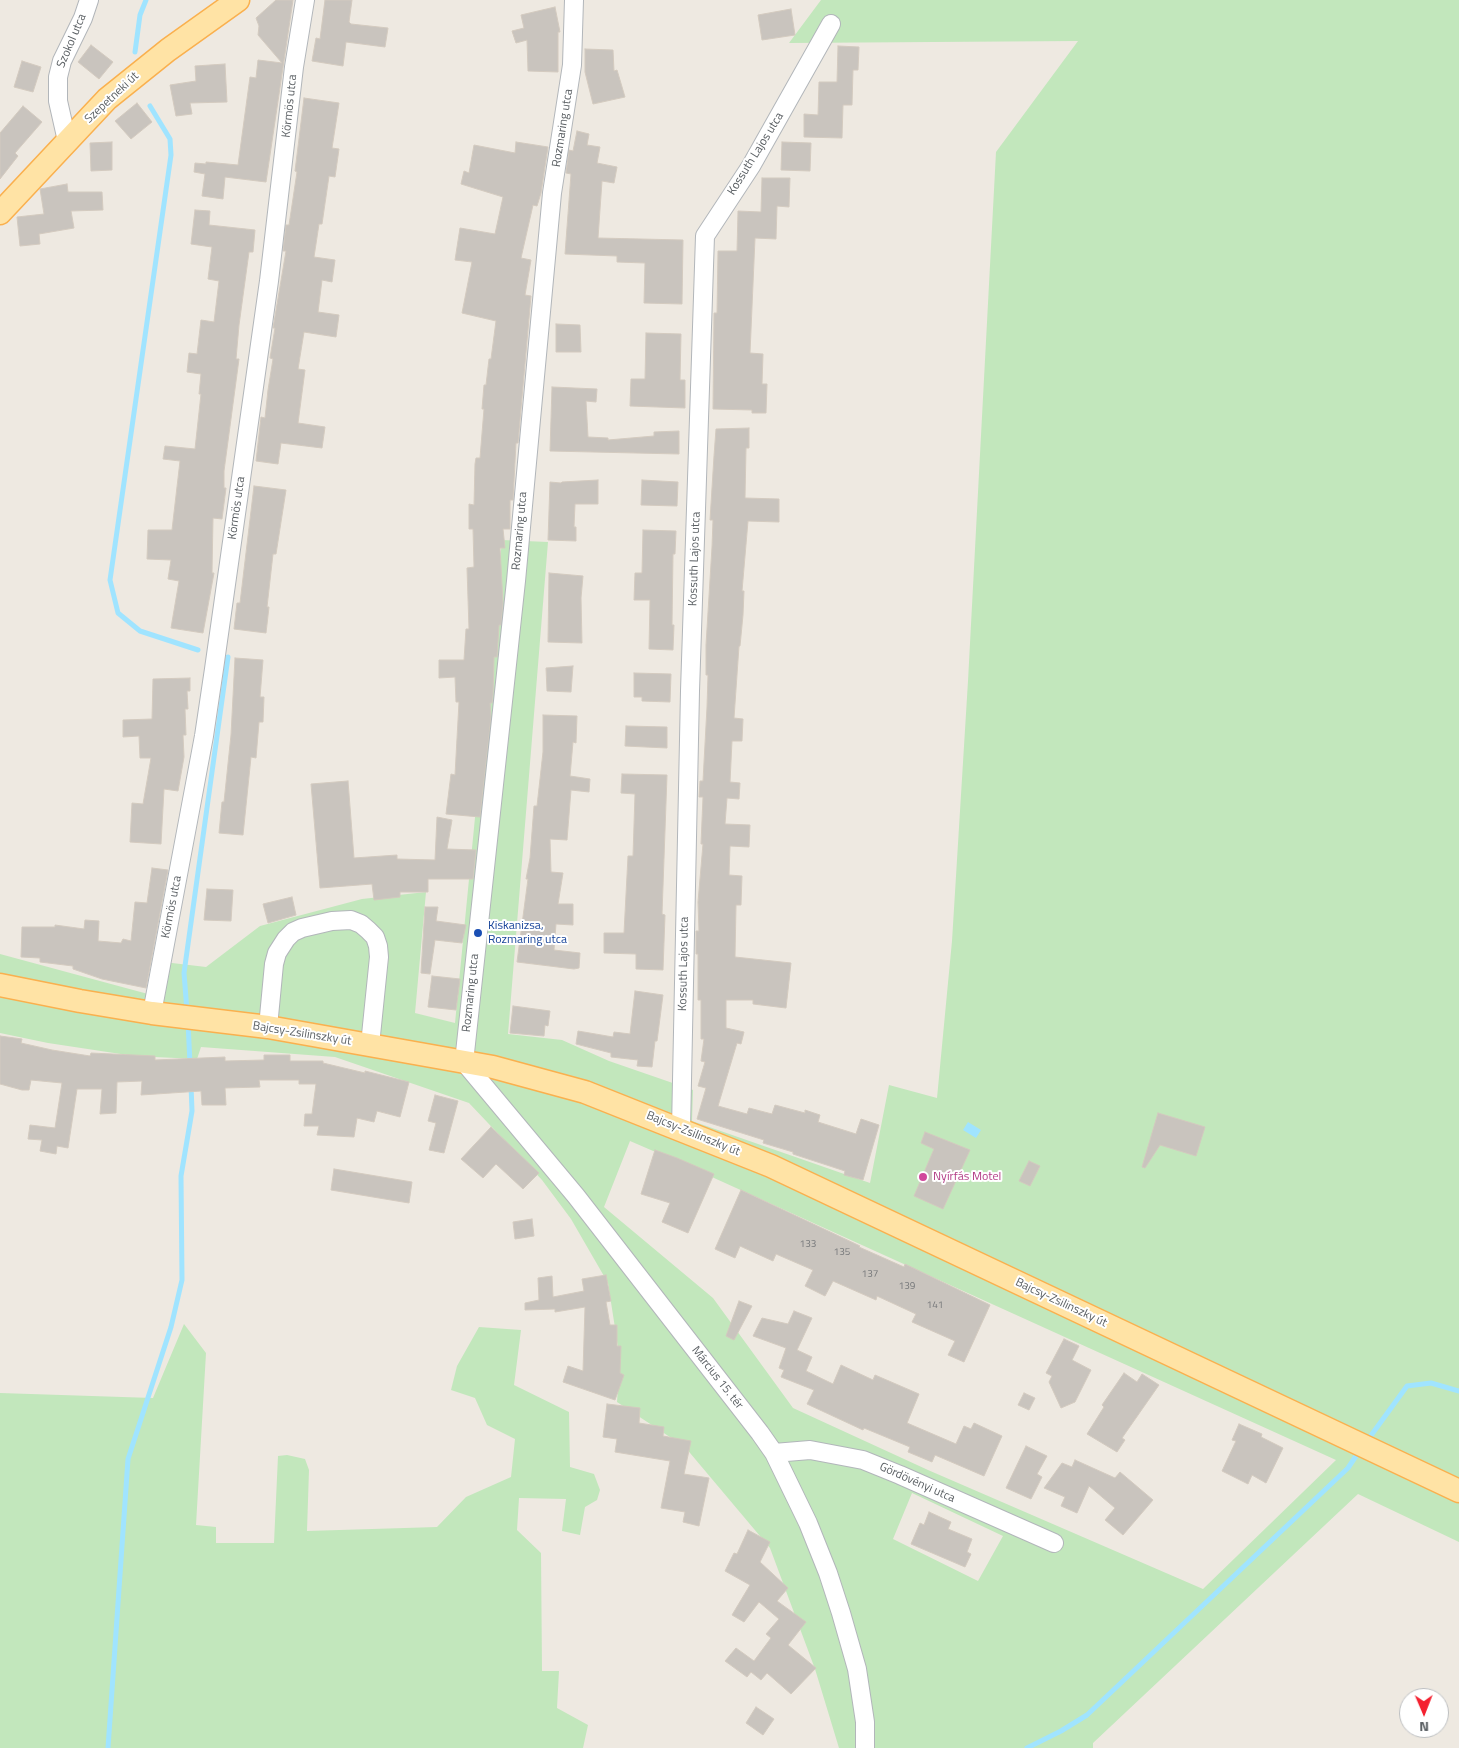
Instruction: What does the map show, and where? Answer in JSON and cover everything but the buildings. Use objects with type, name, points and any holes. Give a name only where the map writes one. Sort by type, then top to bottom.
[{"type":"main road","name":"Szepetneki út","points":[[0,213],[107,99],[168,50],[238,0]]},
{"type":"main road","name":"Bajcsy-Zsilinszky út","points":[[0,985],[152,1013],[268,1027],[464,1062],[514,1072],[584,1092],[771,1166],[1459,1491]]},
{"type":"street","name":"Szokol utca","points":[[67,141],[58,102],[58,77],[62,61],[83,18],[89,0]]},
{"type":"street","name":"Körmös utca","points":[[152,1013],[204,736],[270,280],[294,67],[305,0]]},
{"type":"street","name":"Rozmaring utca","points":[[464,1062],[516,581],[552,192],[572,65],[574,0]]},
{"type":"street","name":"Kossuth Lajos utca","points":[[681,1129],[689,746],[705,236],[755,159],[831,24]]},
{"type":"street","points":[[268,1027],[274,964],[277,953],[286,939],[302,928],[332,921],[351,920],[368,930],[375,937],[378,946],[379,957],[370,1045]]},
{"type":"street","name":"Március 15. tér","points":[[464,1062],[576,1196],[774,1453],[811,1532],[828,1573],[841,1613],[857,1669],[865,1722],[865,1748]]},
{"type":"street","name":"Gördövényi utca","points":[[774,1453],[810,1450],[863,1460],[1054,1543]]},
{"type":"green space","points":[[821,0],[1459,0],[1459,1542],[1358,1494],[1093,1743],[1093,1748],[839,1748],[815,1669],[770,1548],[685,1447],[617,1402],[620,1360],[608,1283],[571,1219],[542,1180],[469,1103],[335,1057],[201,1047],[197,1059],[134,1056],[48,1043],[0,1033],[0,954],[148,994],[155,961],[206,967],[260,926],[362,899],[426,892],[415,1013],[455,1023],[502,540],[548,542],[508,1034],[562,1040],[609,1061],[693,1090],[692,1121],[870,1183],[889,1085],[937,1098],[952,941],[996,152],[1078,41],[789,43]],"holes":[[[630,1141],[681,1163],[1336,1460],[1203,1589],[928,1470],[793,1408],[713,1298],[604,1207]],[[912,1493],[1003,1536],[978,1581],[893,1539]]]},
{"type":"green space","points":[[184,1324],[206,1353],[196,1525],[216,1527],[216,1543],[274,1543],[278,1456],[287,1455],[305,1459],[309,1470],[307,1531],[437,1527],[466,1497],[511,1477],[515,1439],[487,1425],[475,1398],[451,1390],[457,1366],[479,1327],[521,1330],[514,1385],[569,1412],[570,1467],[594,1474],[600,1490],[597,1500],[585,1507],[580,1535],[562,1531],[566,1499],[519,1498],[517,1530],[541,1553],[542,1671],[559,1671],[557,1708],[588,1725],[583,1748],[0,1748],[0,1393],[153,1398]]},
{"type":"water","points":[[968,1122],[981,1130],[976,1138],[963,1130]]},
{"type":"waterway","points":[[135,52],[140,15],[146,0]]},
{"type":"waterway","points":[[150,106],[170,139],[171,155],[110,580],[118,613],[140,631],[198,650]]},
{"type":"waterway","points":[[187,1011],[184,973],[228,657]]},
{"type":"waterway","points":[[188,1022],[190,1064]]},
{"type":"waterway","points":[[108,1748],[128,1459],[171,1327],[182,1280],[181,1176],[192,1111],[191,1085]]},
{"type":"waterway","points":[[1367,1441],[1407,1386],[1431,1383],[1459,1391]]},
{"type":"waterway","points":[[1027,1748],[1087,1715],[1348,1468],[1360,1450]]},
{"type":"place","name":"Kiskanizsa, Rozmaring utca","points":[[478,933]]},
{"type":"place","name":"Nyírfás Motel","points":[[923,1177]]}]
